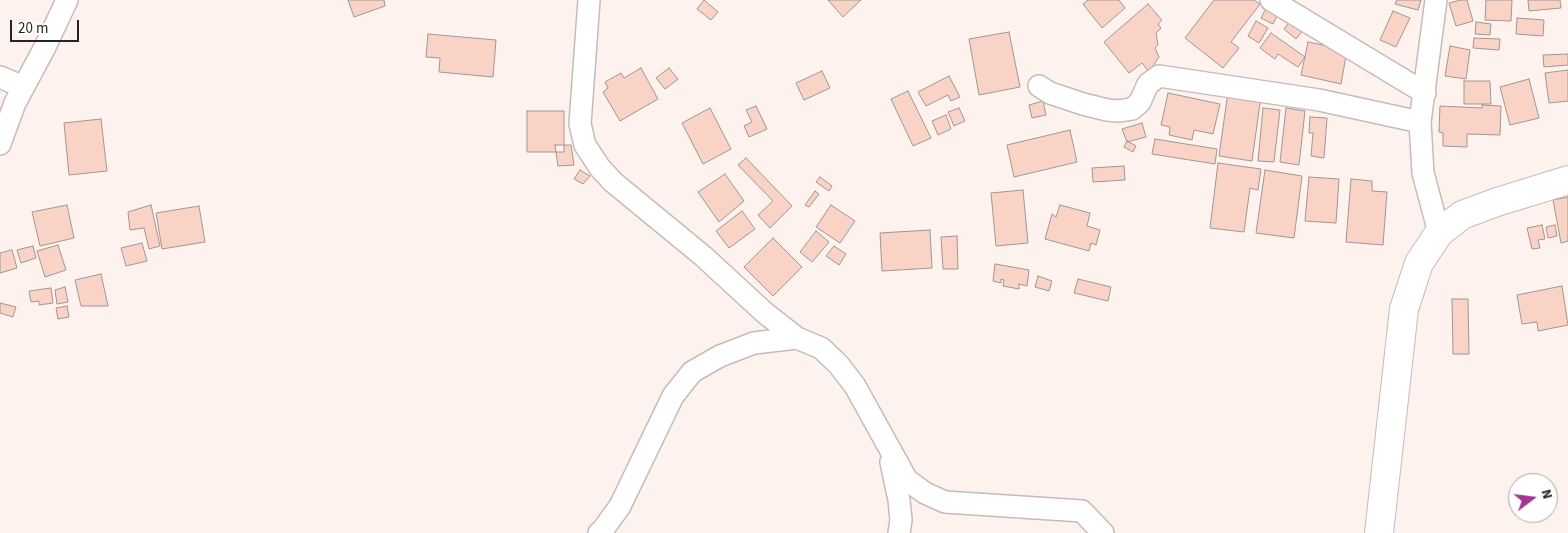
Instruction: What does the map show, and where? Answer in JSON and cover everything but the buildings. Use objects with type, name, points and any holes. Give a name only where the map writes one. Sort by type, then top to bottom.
[{"type":"street","points":[[0,144],[23,87],[45,47],[67,0]]},
{"type":"street","points":[[589,0],[580,124],[585,145],[600,168],[613,182],[703,256],[765,313],[797,338],[821,348],[838,364],[855,386],[908,480],[925,493],[945,502],[1082,511],[1103,533]]},
{"type":"street","points":[[1270,0],[1425,92]]},
{"type":"street","points":[[1436,0],[1420,122],[1423,173],[1439,233]]},
{"type":"street","points":[[1039,86],[1050,93],[1083,104],[1118,111],[1132,109],[1140,102],[1148,84],[1159,76],[1319,100],[1420,122]]},
{"type":"street","points":[[0,77],[23,87]]},
{"type":"street","points":[[1379,533],[1404,308],[1419,263],[1439,233],[1462,215],[1568,180]]},
{"type":"street","points":[[599,533],[620,506],[673,396],[692,372],[720,356],[754,343],[797,338]]},
{"type":"street","points":[[888,447],[899,500],[901,520],[899,533]]}]
